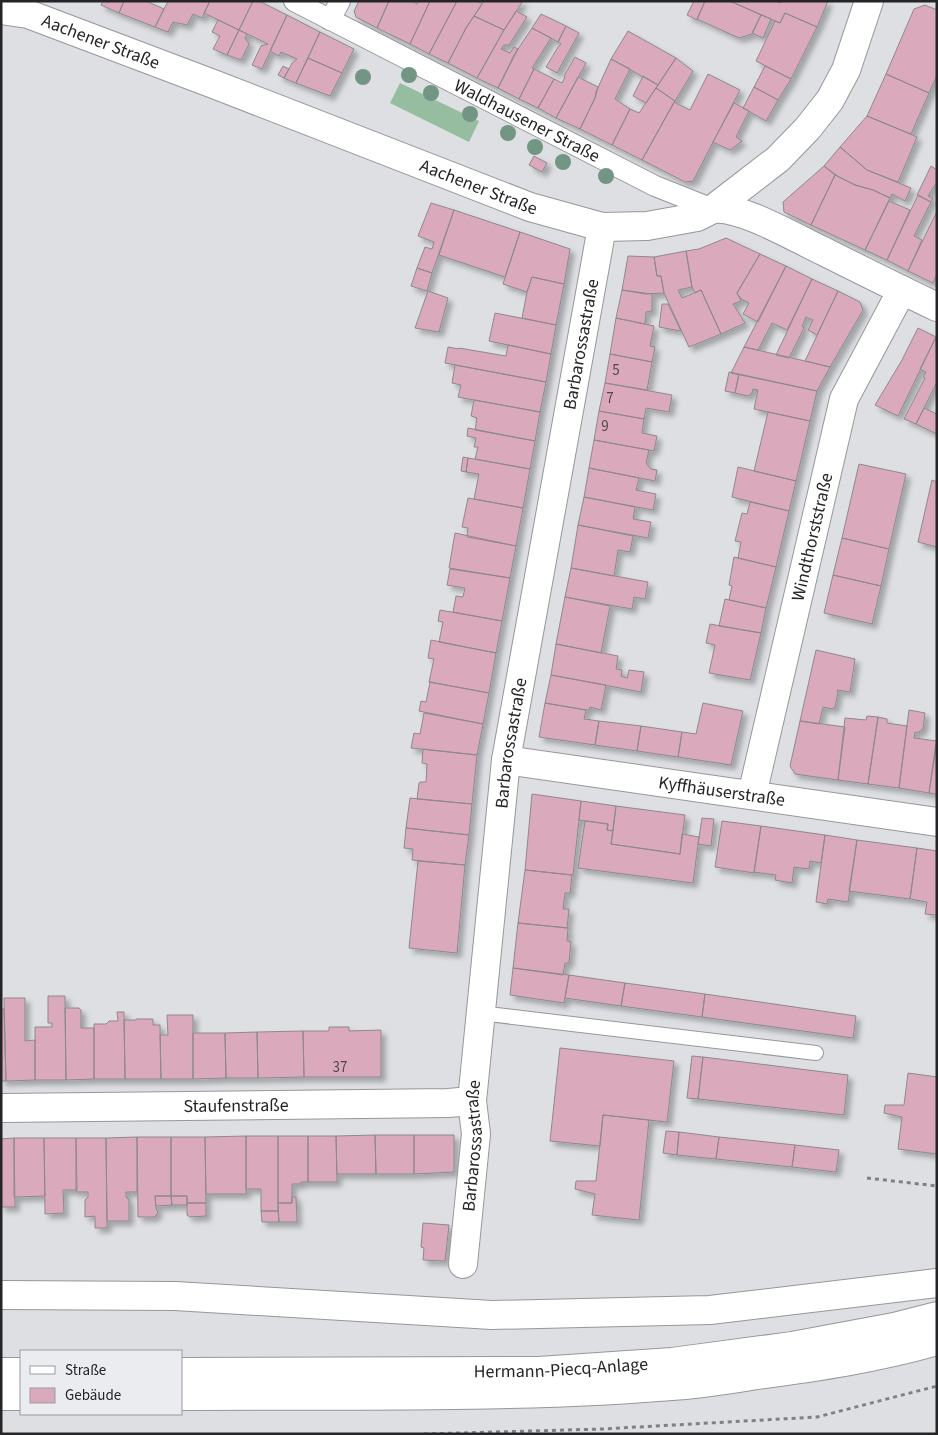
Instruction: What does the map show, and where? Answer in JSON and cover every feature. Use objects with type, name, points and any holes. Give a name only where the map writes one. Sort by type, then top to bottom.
[{"type":"street","name":"Waldhausener Straße","points":[[294,1],[655,186],[713,209],[729,210],[767,224],[937,308]]},
{"type":"street","points":[[330,20],[340,1]]},
{"type":"street","name":"Aachener Straße","points":[[1,10],[28,14],[530,207],[602,227],[648,226],[697,217],[713,209],[778,159],[808,128],[830,100],[846,70],[869,1]]},
{"type":"street","name":"Waldhausener Straße","points":[[751,180],[749,193],[751,207],[756,215],[767,224]]},
{"type":"street","name":"Barbarossastraße","points":[[463,1264],[476,1134],[472,1101],[506,760],[602,227]]},
{"type":"street","name":"Windthorststraße","points":[[752,795],[844,398],[902,290]]},
{"type":"street","name":"Kyffhäuserstraße","points":[[506,760],[937,822]]},
{"type":"street","name":"Staufenstraße","points":[[1,1108],[448,1103],[472,1101]]},
{"type":"street","points":[[1,1294],[175,1296],[492,1315],[710,1310],[937,1283]]},
{"type":"street","name":"Hermann-Piecq-Anlage","points":[[182,1372],[410,1373],[539,1371],[672,1362],[792,1346],[894,1327],[937,1316]]},
{"type":"street","name":"Hermann-Piecq-Anlage","points":[[182,1396],[438,1395],[586,1392],[687,1385],[806,1369],[912,1348],[937,1341]]},
{"type":"street","points":[[1,1372],[20,1372]]},
{"type":"street","points":[[1,1396],[20,1396]]},
{"type":"lane","points":[[480,1013],[816,1053]]},
{"type":"path","points":[[867,1178],[937,1186]]},
{"type":"path","points":[[424,1434],[602,1429],[817,1417],[937,1386]]},
{"type":"green space","points":[[400,83],[479,121],[469,142],[390,103]]},
{"type":"building","points":[[103,1],[124,1],[119,13],[101,5]]},
{"type":"building","points":[[124,1],[146,1],[164,9],[155,27],[119,13]]},
{"type":"building","points":[[168,1],[210,1],[202,18],[193,14],[187,25],[173,22],[168,32],[155,27]]},
{"type":"building","points":[[210,1],[253,1],[239,30],[204,13]]},
{"type":"building","points":[[253,1],[259,1],[287,15],[262,69],[252,65],[261,46],[268,44],[239,30]]},
{"type":"building","points":[[359,1],[389,1],[377,28],[356,17],[354,11]]},
{"type":"building","points":[[389,1],[411,1],[417,4],[418,1],[430,1],[410,44],[377,28]]},
{"type":"building","points":[[430,1],[457,1],[429,54],[410,44]]},
{"type":"building","points":[[457,1],[478,1],[482,4],[466,28],[448,63],[429,54]]},
{"type":"building","points":[[484,1],[523,1],[504,30],[474,16]]},
{"type":"building","points":[[694,1],[705,1],[697,20],[687,15]]},
{"type":"building","points":[[705,1],[730,1],[761,15],[752,34],[739,38],[697,19]]},
{"type":"building","points":[[730,1],[776,1],[780,3],[781,1],[828,1],[817,27],[785,13],[780,23]]},
{"type":"building","points":[[925,5],[937,10],[937,75],[929,93],[886,74],[914,9]]},
{"type":"building","points":[[516,11],[527,17],[509,45],[504,45],[501,49],[510,53],[514,47],[518,49],[498,88],[477,78]]},
{"type":"building","points":[[785,13],[817,27],[791,79],[756,61],[775,21],[780,23]]},
{"type":"building","points":[[541,14],[566,26],[558,42],[532,28]]},
{"type":"building","points":[[287,15],[320,32],[296,83],[284,78],[292,63],[297,59],[281,52],[279,56],[270,51]]},
{"type":"building","points":[[761,15],[771,19],[763,38],[752,33]]},
{"type":"building","points":[[474,16],[504,30],[477,78],[448,63]]},
{"type":"building","points":[[218,20],[239,30],[227,55],[213,49],[220,36],[212,32]]},
{"type":"building","points":[[566,26],[579,33],[557,73],[546,67],[561,44],[558,42]]},
{"type":"building","points":[[532,28],[551,38],[532,68],[534,69],[519,99],[498,88],[514,55]]},
{"type":"building","points":[[239,30],[247,34],[245,38],[249,44],[241,60],[227,55]]},
{"type":"building","points":[[628,31],[676,58],[658,85],[611,59]]},
{"type":"building","points":[[320,32],[354,49],[342,73],[308,58]]},
{"type":"building","points":[[575,57],[586,63],[556,118],[538,108],[554,79],[562,83]]},
{"type":"building","points":[[308,58],[342,73],[330,96],[296,83]]},
{"type":"building","points":[[676,58],[693,71],[675,101],[656,88]]},
{"type":"building","points":[[611,59],[630,69],[615,99],[630,109],[612,145],[580,129]]},
{"type":"building","points":[[283,66],[289,69],[284,78],[278,75]]},
{"type":"building","points":[[765,66],[791,79],[778,100],[754,87]]},
{"type":"building","points":[[534,69],[554,79],[538,108],[519,99]]},
{"type":"building","points":[[708,74],[740,90],[693,181],[685,182],[642,160],[674,102],[690,110]]},
{"type":"building","points":[[886,74],[929,93],[911,134],[867,116]]},
{"type":"building","points":[[643,76],[658,85],[646,103],[633,96]]},
{"type":"building","points":[[578,77],[598,87],[595,98],[580,129],[556,118]]},
{"type":"building","points":[[754,87],[778,100],[766,121],[743,108]]},
{"type":"building","points":[[656,88],[675,101],[642,160],[612,145],[630,109],[639,113]]},
{"type":"building","points":[[734,103],[749,111],[736,137],[742,141],[730,150],[713,142]]},
{"type":"building","points":[[867,116],[917,137],[898,182],[867,170],[840,147]]},
{"type":"building","points":[[840,147],[867,170],[911,188],[905,201],[892,194],[890,198],[873,190],[855,185],[839,177],[824,166]]},
{"type":"building","points":[[534,156],[547,163],[542,172],[529,165]]},
{"type":"building","points":[[824,166],[835,175],[811,225],[784,212],[783,202]]},
{"type":"building","points":[[931,166],[937,170],[937,182],[928,196],[933,198],[931,202],[917,195]]},
{"type":"building","points":[[835,175],[855,185],[873,190],[890,198],[865,250],[811,225]]},
{"type":"building","points":[[918,195],[931,202],[914,236],[922,240],[908,271],[887,260]]},
{"type":"building","points":[[889,201],[910,210],[887,260],[865,250]]},
{"type":"building","points":[[431,203],[454,210],[432,273],[417,268],[425,247],[432,249],[434,242],[418,236]]},
{"type":"building","points":[[454,210],[520,232],[505,277],[439,255]]},
{"type":"building","points":[[937,211],[937,274],[933,283],[908,271]]},
{"type":"building","points":[[520,232],[570,249],[564,284],[532,277],[527,292],[503,284]]},
{"type":"building","points":[[726,238],[760,254],[737,293],[741,301],[733,304],[745,323],[721,334],[701,290],[695,293],[692,287],[686,251],[699,249]]},
{"type":"building","points":[[686,251],[692,287],[678,290],[682,298],[701,290],[721,334],[689,347],[664,293],[661,276],[657,276],[654,257]]},
{"type":"building","points":[[760,254],[786,266],[758,322],[743,314],[749,303],[741,299],[737,293]]},
{"type":"building","points":[[628,256],[654,257],[657,276],[661,276],[664,293],[645,294],[622,290]]},
{"type":"building","points":[[786,266],[812,279],[787,330],[772,323],[758,350],[744,347]]},
{"type":"building","points":[[417,268],[432,273],[427,291],[411,286]]},
{"type":"building","points":[[532,277],[564,284],[556,325],[522,318]]},
{"type":"building","points":[[812,279],[838,291],[817,335],[808,330],[813,320],[806,317],[802,326],[804,328],[789,358],[776,355]]},
{"type":"building","points":[[622,290],[652,294],[652,311],[646,312],[645,324],[616,318]]},
{"type":"building","points":[[428,291],[448,298],[439,332],[415,328]]},
{"type":"building","points":[[838,291],[860,302],[863,310],[830,367],[805,361]]},
{"type":"building","points":[[662,304],[668,304],[681,331],[659,327]]},
{"type":"building","points":[[495,313],[556,325],[551,354],[489,341]]},
{"type":"building","points":[[616,318],[654,326],[650,346],[655,347],[652,362],[610,354]]},
{"type":"building","points":[[918,328],[936,337],[898,416],[875,405],[902,360]]},
{"type":"building","points":[[936,337],[937,382],[916,424],[904,419],[925,378],[923,377],[926,372],[920,369]]},
{"type":"building","points":[[508,345],[551,354],[546,382],[445,363],[448,347],[506,356]]},
{"type":"building","points":[[744,347],[830,367],[817,391],[731,373]]},
{"type":"building","points":[[610,354],[652,362],[647,390],[605,383]]},
{"type":"building","points":[[455,365],[546,382],[540,412],[458,397],[461,385],[452,383]]},
{"type":"building","points":[[729,372],[739,374],[735,393],[725,391]]},
{"type":"building","points":[[739,374],[817,391],[810,421],[754,409],[758,390],[753,389],[752,393],[748,396],[735,393]]},
{"type":"building","points":[[605,383],[672,395],[669,412],[646,408],[644,419],[599,411]]},
{"type":"building","points":[[474,400],[540,412],[535,441],[475,430],[477,418],[471,416]]},
{"type":"building","points":[[924,408],[937,414],[937,434],[916,424]]},
{"type":"building","points":[[599,411],[644,419],[642,433],[657,436],[654,451],[594,440]]},
{"type":"building","points":[[768,412],[810,421],[796,481],[754,471]]},
{"type":"building","points":[[468,428],[535,441],[530,469],[475,459],[478,447],[474,447],[476,438],[467,436]]},
{"type":"building","points":[[594,440],[649,450],[646,463],[651,469],[657,470],[655,481],[589,468]]},
{"type":"building","points":[[463,457],[468,458],[466,472],[461,471]]},
{"type":"building","points":[[468,458],[530,469],[523,508],[474,499],[479,474],[466,472]]},
{"type":"building","points":[[859,464],[906,474],[889,549],[842,538]]},
{"type":"building","points":[[738,467],[796,481],[789,511],[732,497]]},
{"type":"building","points":[[589,468],[639,478],[636,490],[656,494],[653,510],[584,497]]},
{"type":"building","points":[[932,480],[937,482],[937,547],[918,542]]},
{"type":"building","points":[[584,497],[635,507],[633,519],[651,522],[648,538],[578,525]]},
{"type":"building","points":[[468,498],[523,508],[516,546],[467,537],[468,528],[462,527]]},
{"type":"building","points":[[750,502],[789,511],[776,567],[738,558],[741,542],[735,541],[742,513],[747,514]]},
{"type":"building","points":[[578,525],[633,536],[630,552],[618,550],[614,576],[571,568]]},
{"type":"building","points":[[455,533],[516,546],[510,578],[449,568]]},
{"type":"building","points":[[842,538],[889,549],[881,586],[833,575]]},
{"type":"building","points":[[734,557],[776,567],[766,608],[729,600],[732,586],[729,585]]},
{"type":"building","points":[[571,568],[648,582],[645,599],[634,597],[632,609],[565,597]]},
{"type":"building","points":[[450,569],[510,578],[502,621],[453,612],[456,596],[463,597],[465,588],[447,585]]},
{"type":"building","points":[[833,575],[881,586],[872,624],[824,613]]},
{"type":"building","points":[[565,597],[610,606],[601,653],[556,644]]},
{"type":"building","points":[[725,599],[766,608],[761,633],[719,626]]},
{"type":"building","points":[[440,610],[502,621],[496,653],[439,642],[443,622],[438,621]]},
{"type":"building","points":[[710,624],[761,633],[750,680],[709,673],[715,645],[706,643]]},
{"type":"building","points":[[431,640],[496,653],[489,693],[429,682],[434,659],[428,658]]},
{"type":"building","points":[[556,644],[618,656],[616,669],[622,670],[621,676],[627,678],[629,670],[644,672],[641,692],[551,675]]},
{"type":"building","points":[[816,650],[855,659],[850,692],[837,690],[835,707],[832,709],[823,707],[819,724],[800,721]]},
{"type":"building","points":[[551,675],[606,685],[601,710],[590,707],[589,710],[586,710],[545,703]]},
{"type":"building","points":[[430,682],[489,693],[483,724],[419,711],[421,701],[426,702]]},
{"type":"building","points":[[545,703],[586,710],[584,719],[599,721],[595,745],[539,737]]},
{"type":"building","points":[[703,703],[743,711],[731,765],[678,757],[682,732],[696,734]]},
{"type":"building","points":[[909,710],[925,713],[923,729],[917,733],[915,732],[914,738],[937,741],[929,793],[899,788]]},
{"type":"building","points":[[424,713],[483,724],[477,755],[411,748],[414,733],[420,734]]},
{"type":"building","points":[[867,716],[878,717],[868,784],[838,780],[845,718],[866,720]]},
{"type":"building","points":[[878,717],[887,719],[887,723],[907,726],[899,788],[868,784]]},
{"type":"building","points":[[599,721],[641,726],[637,751],[595,745]]},
{"type":"building","points":[[800,721],[845,727],[838,780],[795,774],[790,766]]},
{"type":"building","points":[[641,726],[682,732],[678,757],[637,751]]},
{"type":"building","points":[[937,743],[937,794],[929,793]]},
{"type":"building","points":[[423,749],[477,755],[472,804],[417,799],[419,783],[426,782],[427,764],[422,763]]},
{"type":"building","points":[[532,794],[581,801],[573,875],[525,870]]},
{"type":"building","points":[[410,798],[472,804],[469,835],[406,828]]},
{"type":"building","points":[[581,801],[616,806],[613,831],[607,830],[608,824],[579,820]]},
{"type":"building","points":[[616,806],[685,815],[680,854],[611,844]]},
{"type":"building","points":[[702,818],[714,819],[711,846],[698,844]]},
{"type":"building","points":[[585,821],[608,824],[607,830],[613,831],[611,844],[680,854],[682,834],[699,837],[693,883],[578,868]]},
{"type":"building","points":[[722,821],[761,826],[754,873],[715,867]]},
{"type":"building","points":[[761,826],[825,835],[821,863],[810,861],[809,869],[794,867],[792,883],[775,880],[776,875],[754,872]]},
{"type":"building","points":[[406,828],[469,835],[465,865],[412,860],[413,849],[404,848]]},
{"type":"building","points":[[825,835],[857,840],[848,902],[828,899],[827,904],[816,902]]},
{"type":"building","points":[[857,840],[917,848],[910,899],[849,891]]},
{"type":"building","points":[[917,848],[937,851],[937,915],[925,914],[927,902],[910,899]]},
{"type":"building","points":[[418,861],[465,865],[457,953],[409,948]]},
{"type":"building","points":[[525,870],[572,875],[570,893],[565,893],[563,909],[569,909],[567,928],[518,923]]},
{"type":"building","points":[[518,923],[568,928],[567,941],[571,942],[569,963],[565,963],[563,975],[513,968]]},
{"type":"building","points":[[513,968],[569,975],[564,1003],[510,995]]},
{"type":"building","points":[[569,975],[625,983],[621,1006],[565,998]]},
{"type":"building","points":[[625,983],[705,994],[702,1017],[621,1006]]},
{"type":"building","points":[[705,994],[856,1016],[853,1038],[702,1017]]},
{"type":"building","points":[[48,996],[65,996],[66,1080],[35,1080],[35,1027],[52,1027],[52,1023],[48,1023]]},
{"type":"building","points":[[4,998],[25,998],[25,1041],[35,1040],[35,1080],[6,1081]]},
{"type":"building","points":[[65,1008],[79,1008],[81,1010],[81,1028],[94,1028],[94,1079],[66,1080]]},
{"type":"building","points":[[1,1009],[4,1009],[6,1081],[1,1081]]},
{"type":"building","points":[[117,1012],[124,1012],[125,1079],[94,1079],[94,1024],[118,1021]]},
{"type":"building","points":[[167,1015],[193,1015],[193,1079],[161,1079],[160,1035],[168,1035]]},
{"type":"building","points":[[153,1019],[153,1025],[160,1025],[161,1079],[125,1079],[124,1020]]},
{"type":"building","points":[[329,1027],[349,1027],[349,1031],[381,1030],[381,1077],[304,1077],[303,1031],[329,1031]]},
{"type":"building","points":[[303,1031],[304,1077],[258,1078],[257,1032]]},
{"type":"building","points":[[257,1032],[258,1078],[226,1078],[225,1033]]},
{"type":"building","points":[[193,1033],[225,1033],[226,1078],[193,1079]]},
{"type":"building","points":[[560,1048],[674,1061],[667,1122],[603,1115],[600,1146],[550,1141]]},
{"type":"building","points":[[692,1056],[703,1057],[698,1099],[687,1098]]},
{"type":"building","points":[[703,1057],[848,1075],[844,1115],[698,1099]]},
{"type":"building","points":[[908,1073],[937,1077],[937,1154],[898,1149],[902,1117],[884,1113],[885,1105],[904,1105]]},
{"type":"building","points":[[603,1115],[649,1120],[639,1220],[592,1215],[595,1194],[575,1189],[576,1181],[596,1181]]},
{"type":"building","points":[[666,1131],[679,1132],[677,1155],[663,1153]]},
{"type":"building","points":[[679,1132],[719,1137],[716,1159],[677,1155]]},
{"type":"building","points":[[375,1135],[376,1174],[337,1174],[336,1136]]},
{"type":"building","points":[[375,1135],[414,1135],[414,1174],[376,1174]]},
{"type":"building","points":[[414,1135],[454,1135],[454,1172],[414,1174]]},
{"type":"building","points":[[246,1136],[278,1136],[278,1211],[261,1211],[261,1189],[246,1189]]},
{"type":"building","points":[[246,1136],[246,1194],[206,1194],[205,1137]]},
{"type":"building","points":[[278,1136],[308,1136],[308,1182],[292,1184],[292,1203],[278,1203]]},
{"type":"building","points":[[308,1136],[336,1136],[337,1182],[308,1182]]},
{"type":"building","points":[[137,1137],[171,1137],[171,1196],[155,1196],[158,1213],[154,1217],[138,1217]]},
{"type":"building","points":[[137,1137],[137,1192],[126,1192],[126,1197],[129,1200],[129,1221],[107,1221],[106,1138]]},
{"type":"building","points":[[171,1137],[205,1137],[206,1203],[187,1203],[187,1196],[171,1196]]},
{"type":"building","points":[[719,1137],[795,1145],[792,1167],[716,1159]]},
{"type":"building","points":[[14,1138],[44,1138],[45,1196],[14,1197]]},
{"type":"building","points":[[14,1138],[15,1207],[1,1207],[1,1139]]},
{"type":"building","points":[[44,1138],[76,1138],[77,1190],[63,1190],[64,1213],[45,1214]]},
{"type":"building","points":[[76,1138],[106,1138],[107,1228],[95,1228],[95,1216],[85,1217],[85,1200],[88,1197],[88,1192],[76,1192]]},
{"type":"building","points":[[795,1145],[839,1150],[836,1172],[792,1167]]},
{"type":"building","points":[[155,1196],[171,1196],[172,1205],[156,1206]]},
{"type":"building","points":[[171,1196],[187,1196],[187,1205],[172,1205]]},
{"type":"building","points":[[292,1197],[296,1197],[297,1222],[279,1222],[278,1203],[292,1203]]},
{"type":"building","points":[[187,1203],[206,1203],[206,1216],[190,1217],[187,1215]]},
{"type":"building","points":[[261,1211],[278,1211],[279,1222],[262,1222]]},
{"type":"building","points":[[423,1223],[449,1225],[445,1261],[423,1260],[424,1248],[421,1247]]}]
